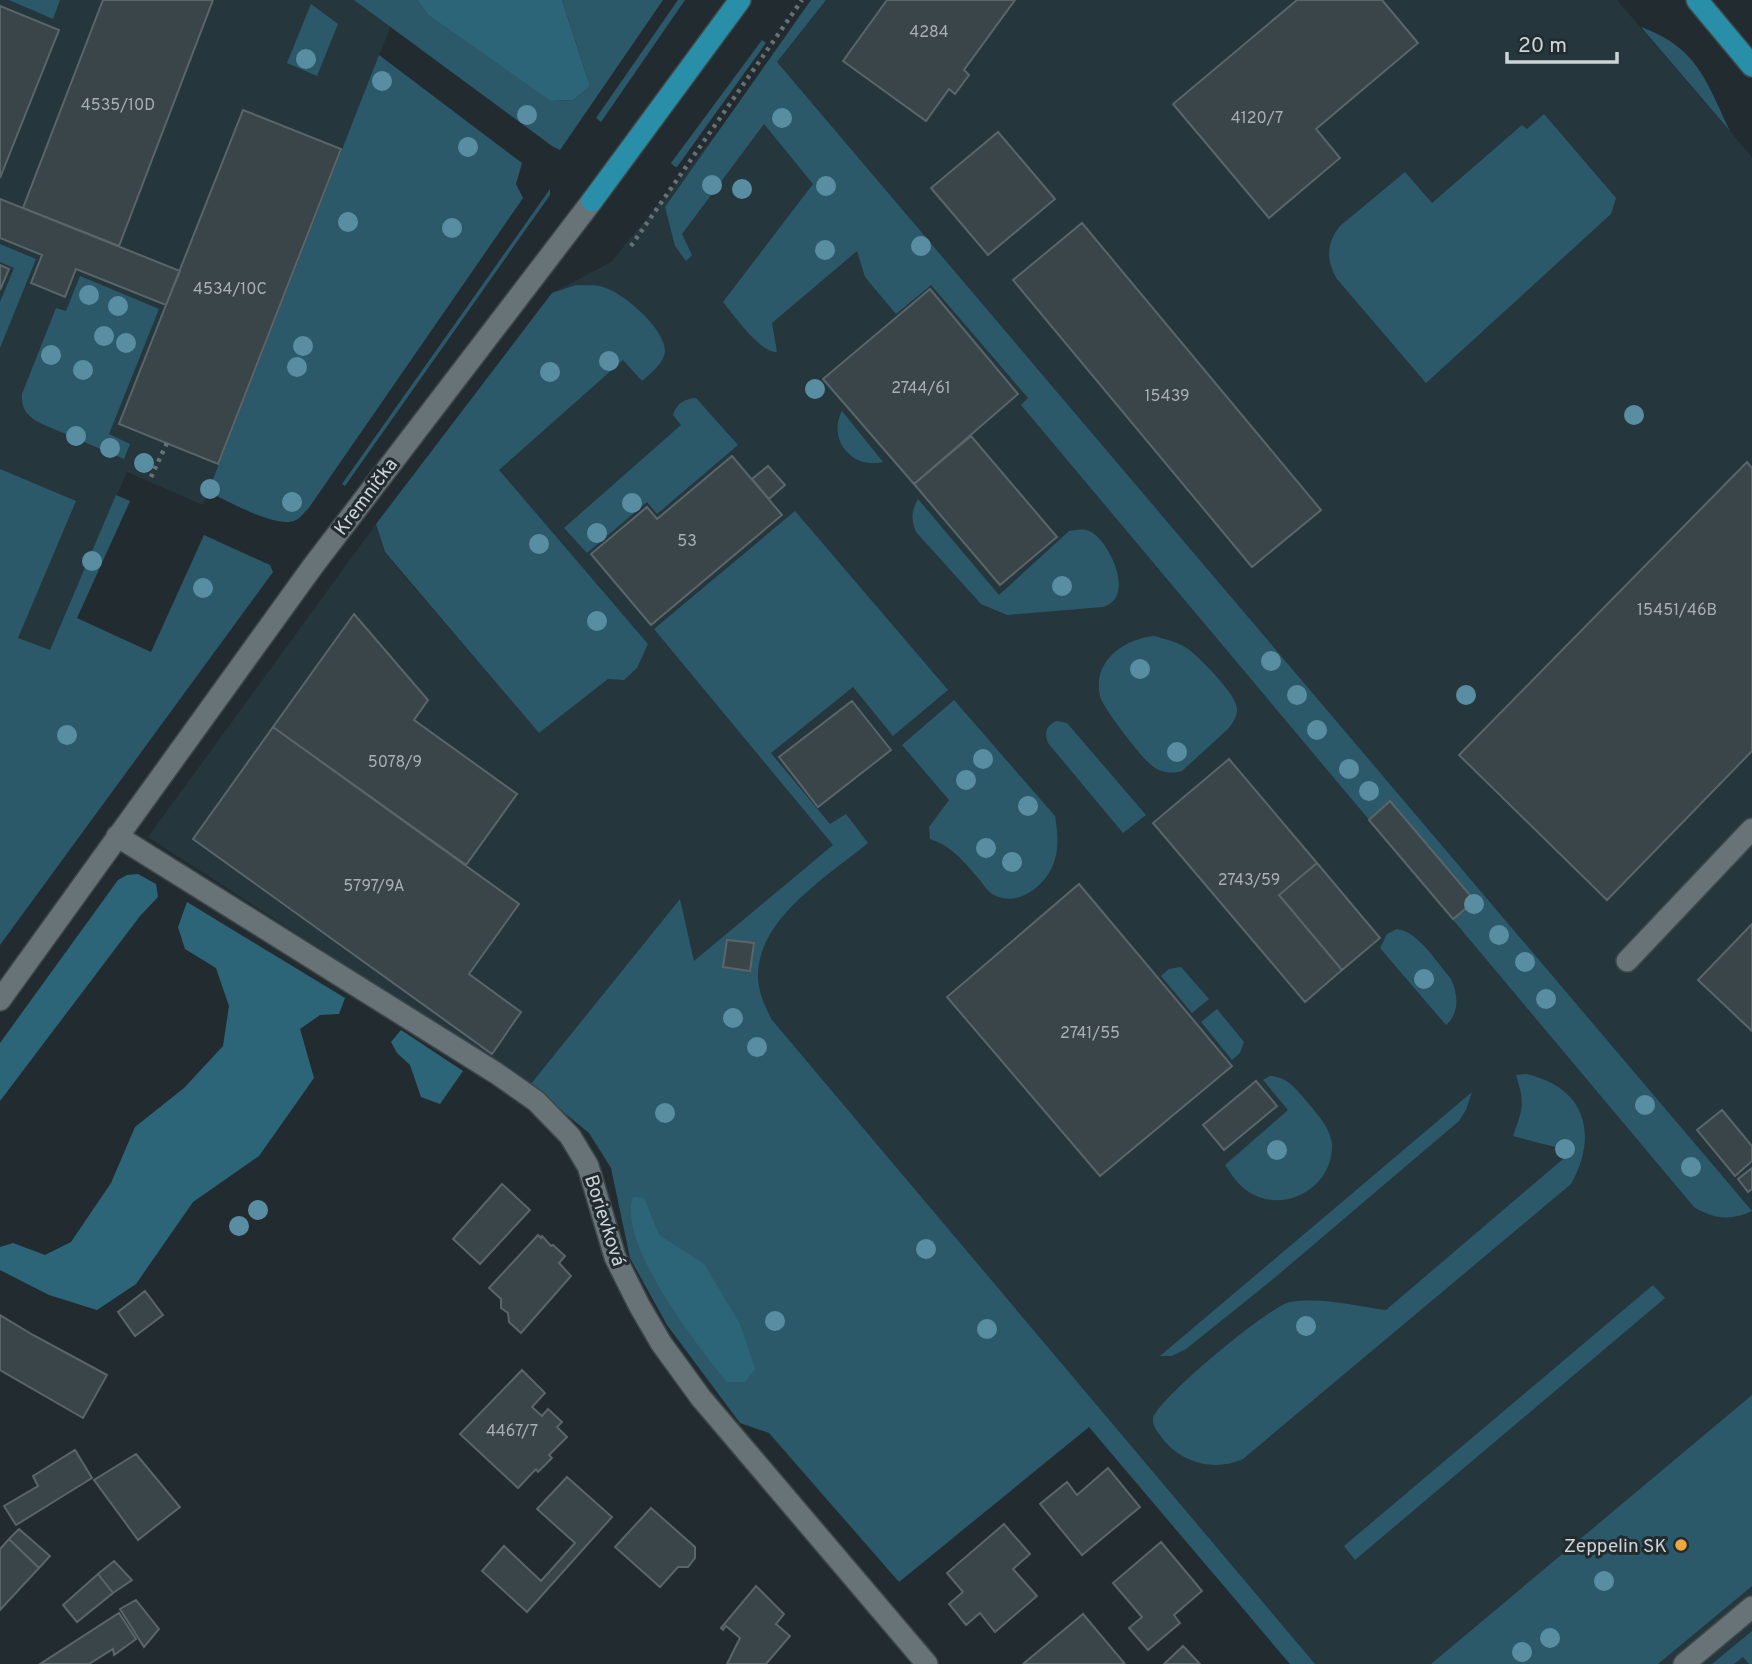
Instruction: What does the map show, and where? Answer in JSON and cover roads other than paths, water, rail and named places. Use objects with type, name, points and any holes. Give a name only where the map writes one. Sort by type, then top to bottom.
[{"type":"main road","name":"Kremnička","points":[[592,201],[740,0]]},
{"type":"main road","points":[[1697,0],[1752,66]]},
{"type":"street","name":"Kremnička","points":[[0,1000],[327,546],[592,201]]},
{"type":"street","points":[[1627,961],[1752,829]]},
{"type":"street","name":"Borievková","points":[[117,836],[496,1073],[536,1101],[570,1136],[588,1166],[615,1256],[639,1305],[662,1343],[701,1398],[927,1664]]},
{"type":"street","points":[[1684,1664],[1752,1607]]},
{"type":"place","name":"Zeppelin SK","points":[[1681,1545]]}]
